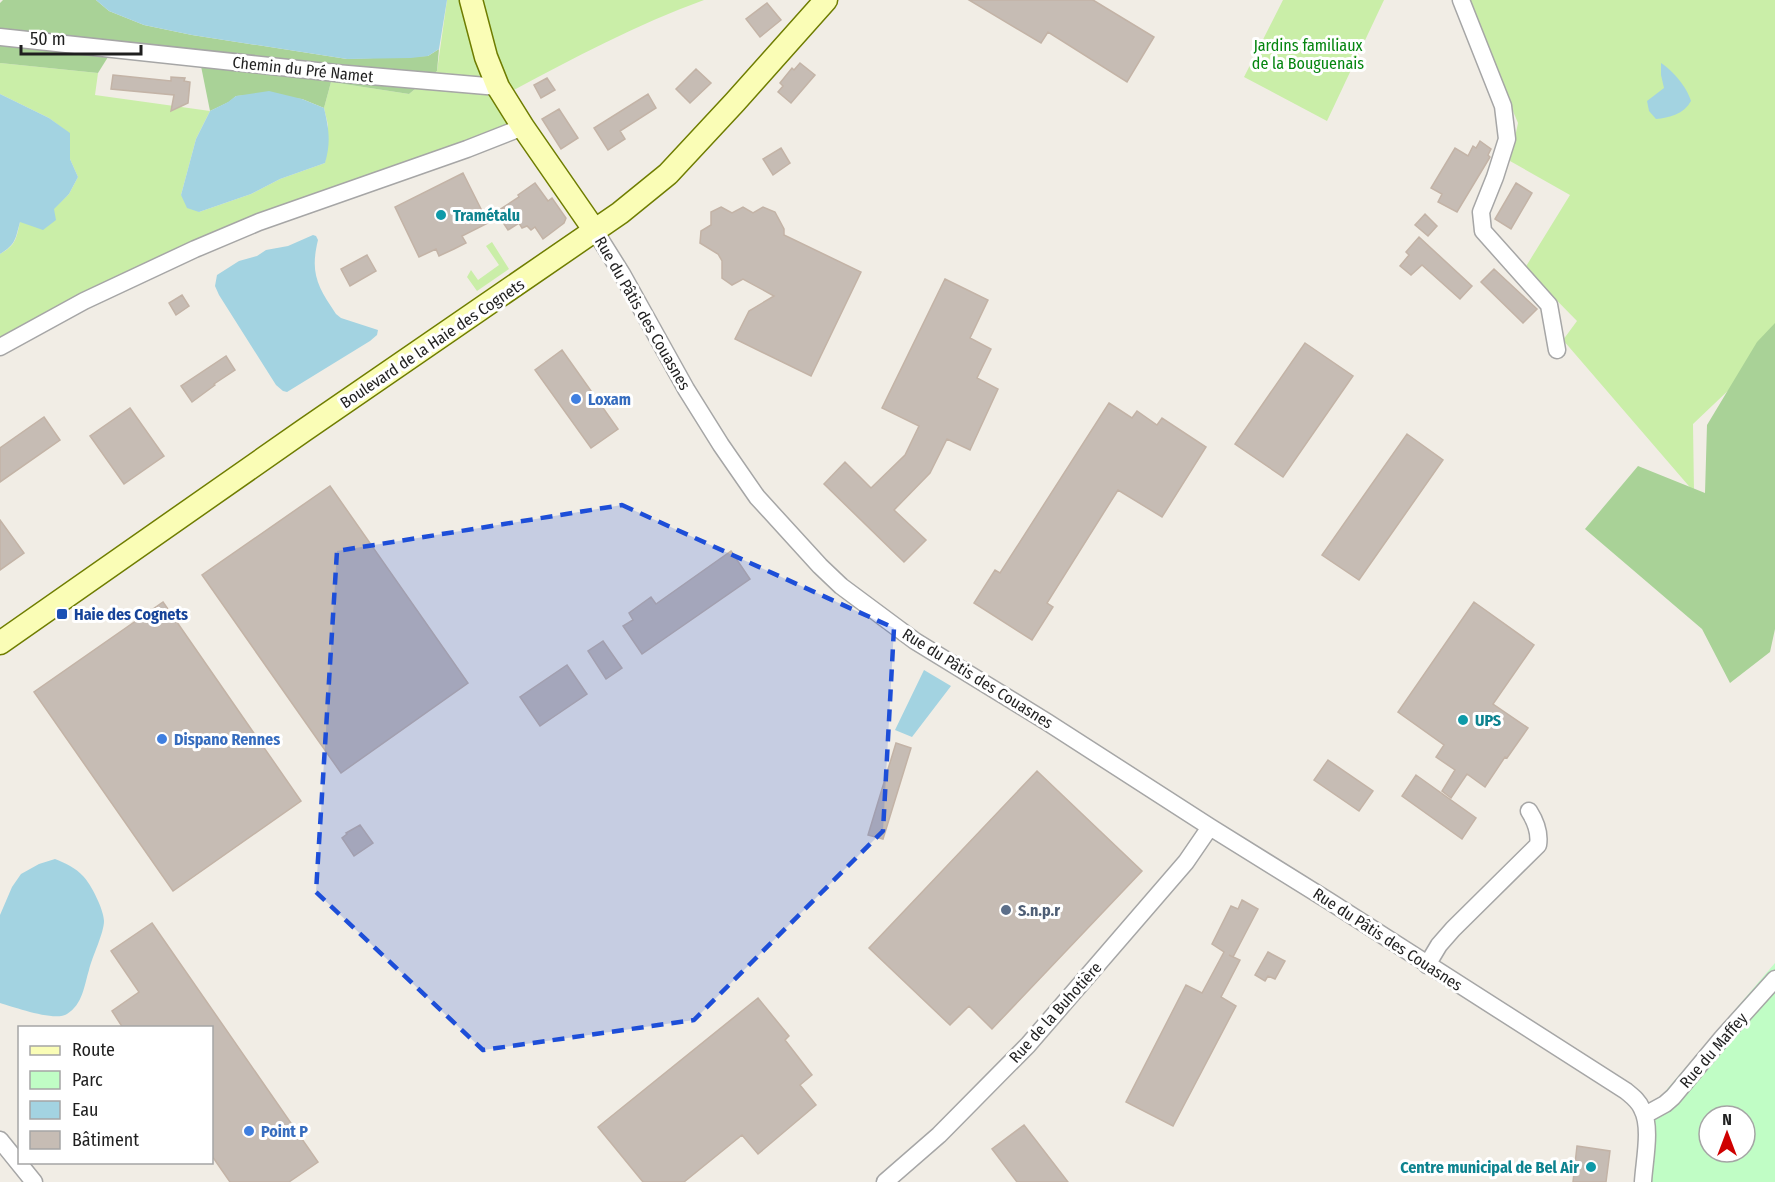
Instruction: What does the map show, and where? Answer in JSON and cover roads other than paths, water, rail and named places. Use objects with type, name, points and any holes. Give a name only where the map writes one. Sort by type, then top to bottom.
[{"type":"main road","name":"Rue du Pâtis des Couasnes","points":[[471,0],[488,62],[498,87],[595,231]]},
{"type":"main road","name":"Boulevard de la Haie des Cognets","points":[[0,643],[620,213],[668,174],[826,0]]},
{"type":"street","points":[[1461,0],[1503,106],[1507,139],[1481,212],[1482,231],[1549,305],[1557,350]]},
{"type":"street","name":"Chemin du Pré Namet","points":[[0,37],[336,73],[498,87]]},
{"type":"street","points":[[0,347],[84,301],[195,249],[260,222],[523,127]]},
{"type":"street","name":"Rue du Pâtis des Couasnes","points":[[595,231],[622,274],[686,389],[757,497],[820,566],[861,602],[915,641],[1066,734],[1210,828],[1329,901],[1626,1091],[1641,1106],[1645,1115]]},
{"type":"street","points":[[1427,965],[1438,945],[1538,845],[1536,824],[1529,811]]},
{"type":"street","name":"Rue de la Buhotière","points":[[885,1182],[939,1135],[1028,1046],[1186,862],[1210,828]]},
{"type":"street","name":"Rue du Maffey","points":[[1645,1115],[1673,1097],[1775,979]]},
{"type":"street","points":[[1643,1182],[1645,1115]]},
{"type":"street","points":[[0,1140],[18,1162]]},
{"type":"street","points":[[19,1164],[34,1182]]},
{"type":"water","points":[[96,0],[447,0],[439,49],[428,56],[347,59],[192,35],[144,25],[109,11]]},
{"type":"water","points":[[1661,63],[1679,80],[1691,101],[1676,114],[1656,119],[1649,111],[1647,101],[1664,88]]},
{"type":"water","points":[[269,91],[302,99],[324,108],[329,136],[325,163],[280,179],[251,194],[199,212],[187,208],[181,195],[196,139],[210,111],[236,96]]},
{"type":"water","points":[[0,94],[49,118],[70,133],[70,159],[78,177],[69,194],[54,209],[56,220],[43,230],[20,222],[14,241],[0,254]]},
{"type":"water","points":[[313,235],[318,240],[315,262],[317,279],[336,314],[341,318],[378,330],[377,335],[370,341],[287,392],[276,385],[215,286],[217,275],[239,261],[257,256],[266,250],[288,246]]},
{"type":"water","points":[[924,670],[951,686],[912,737],[895,730]]},
{"type":"water","points":[[55,859],[74,868],[86,880],[99,904],[104,921],[80,1000],[72,1010],[61,1016],[34,1013],[0,1003],[0,915],[12,887],[21,874],[39,864]]},
{"type":"place","name":"Tramétalu","points":[[441,215]]},
{"type":"place","name":"Loxam","points":[[576,399]]},
{"type":"place","name":"Haie des Cognets","points":[[62,614]]},
{"type":"place","name":"UPS","points":[[1463,720]]},
{"type":"place","name":"Dispano Rennes","points":[[162,739]]},
{"type":"place","name":"S.n.p.r","points":[[1006,910]]},
{"type":"place","name":"Point P","points":[[249,1131]]},
{"type":"place","name":"Centre municipal de Bel Air","points":[[1591,1167]]},
{"type":"park label","name":"Jardins familiaux de la Bouguenais","points":[[1308,54]]}]
